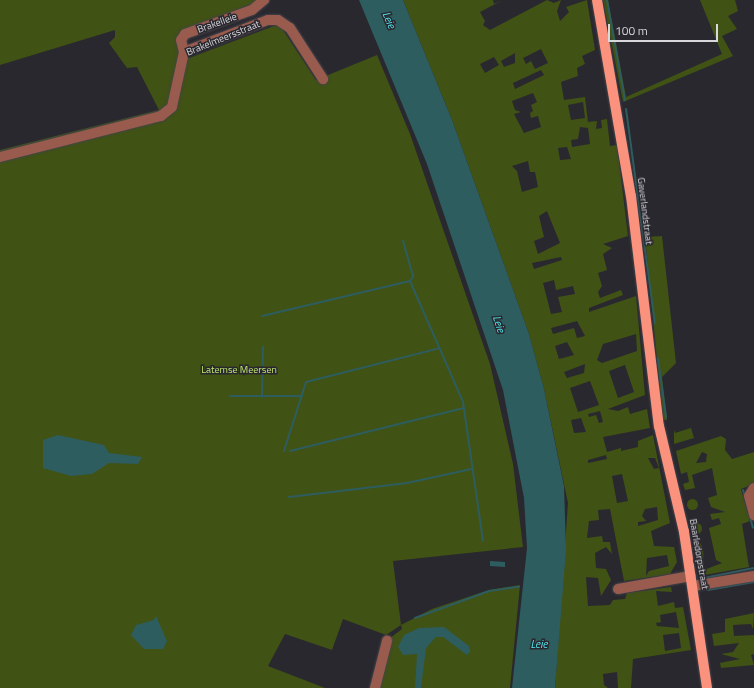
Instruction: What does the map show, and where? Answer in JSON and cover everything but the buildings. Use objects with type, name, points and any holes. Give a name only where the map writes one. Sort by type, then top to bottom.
[{"type":"main road","name":"Gaverlandstraat","points":[[597,0],[631,196],[659,426]]},
{"type":"main road","name":"Baarledorpstraat","points":[[659,426],[692,581],[707,688]]},
{"type":"street","name":"Brakelleie","points":[[184,52],[181,40],[185,34],[252,10],[264,0]]},
{"type":"street","name":"Brakelmeersstraat","points":[[0,157],[161,116],[172,106],[184,52],[268,20],[278,20],[290,28],[323,79]]},
{"type":"street","points":[[754,488],[749,496],[754,515]]},
{"type":"street","points":[[618,589],[754,576]]},
{"type":"street","points":[[375,688],[387,641]]},
{"type":"green space","name":"Latemse Meersen","points":[[0,0],[261,0],[186,32],[184,60],[279,24],[316,80],[377,55],[410,134],[490,364],[513,464],[523,547],[393,561],[401,625],[386,635],[343,619],[332,650],[285,634],[268,666],[325,688],[0,688],[0,150],[159,110],[137,67],[127,68],[109,43],[115,37],[115,30],[0,65]]},
{"type":"green space","points":[[403,0],[493,0],[494,4],[503,0],[480,12],[485,21],[483,25],[490,30],[547,0],[554,3],[561,0],[557,11],[560,21],[569,12],[566,7],[587,0],[595,50],[582,56],[585,64],[577,68],[578,76],[561,82],[564,100],[585,97],[588,122],[597,121],[596,129],[602,128],[601,120],[607,119],[610,146],[617,145],[628,236],[603,244],[612,248],[603,254],[607,270],[598,273],[602,286],[598,292],[600,298],[621,290],[623,295],[589,308],[589,312],[636,296],[645,395],[608,409],[618,411],[628,407],[630,414],[647,409],[650,428],[603,437],[607,452],[621,448],[621,451],[638,447],[638,441],[653,435],[670,523],[651,531],[654,546],[674,547],[677,562],[670,574],[624,581],[610,509],[598,510],[599,520],[589,521],[587,538],[602,536],[603,542],[610,542],[612,554],[606,547],[595,553],[596,568],[606,569],[611,580],[601,596],[598,578],[586,577],[588,606],[610,605],[613,600],[625,599],[627,593],[671,587],[672,592],[656,591],[658,606],[674,602],[675,608],[683,607],[691,650],[633,659],[631,688],[618,688],[617,672],[603,674],[604,685],[608,688],[555,688],[568,503],[544,389],[529,334],[452,120]],"holes":[[[541,49],[548,63],[535,69],[531,61],[526,64],[523,58]],[[515,53],[515,63],[504,67],[501,61]],[[494,57],[499,65],[485,73],[480,64]],[[541,70],[544,75],[515,89],[513,83]],[[533,93],[537,102],[531,105],[533,111],[530,113],[531,118],[538,116],[541,127],[524,133],[514,114],[521,112],[515,110],[512,101]],[[583,102],[585,118],[571,120],[568,105]],[[580,127],[588,128],[590,144],[572,147],[571,140],[578,139]],[[567,147],[571,159],[560,160],[558,148]],[[528,161],[530,172],[535,172],[538,187],[522,192],[517,171],[512,166]],[[547,211],[560,243],[538,254],[534,241],[544,237],[539,216]],[[561,257],[562,260],[534,269],[532,263]],[[554,280],[556,290],[573,286],[575,294],[558,297],[562,312],[551,314],[543,283]],[[577,321],[585,336],[577,338],[574,328],[553,334],[551,328]],[[636,334],[637,351],[602,363],[597,360],[603,344]],[[567,342],[574,355],[559,359],[555,346]],[[585,364],[584,373],[567,378],[564,372]],[[625,365],[634,392],[618,398],[609,371]],[[590,381],[599,405],[578,412],[570,388]],[[600,411],[603,422],[599,423],[596,415],[589,417],[588,414]],[[581,418],[586,432],[574,433],[571,420]],[[606,455],[607,459],[588,463],[588,460]],[[648,458],[655,458],[659,468],[654,469]],[[622,474],[628,501],[617,503],[612,476]],[[657,507],[658,520],[638,526],[638,522],[646,521],[642,516],[645,509]],[[667,555],[669,566],[649,571],[646,576],[647,558]],[[676,612],[679,628],[657,626],[656,623],[661,622],[660,615]],[[679,633],[681,648],[665,651],[663,635]]]},
{"type":"green space","points":[[603,0],[608,0],[626,97],[722,54],[700,0],[735,0],[738,11],[728,16],[737,29],[722,36],[733,56],[623,102]]},
{"type":"green space","points":[[662,236],[676,363],[662,377],[667,420],[663,420],[645,237]]},
{"type":"green space","points":[[691,428],[694,438],[674,444],[674,429],[675,433]]},
{"type":"green space","points":[[721,436],[726,439],[725,450],[732,459],[754,452],[754,484],[741,489],[750,521],[742,524],[749,567],[699,576],[693,541],[699,540],[703,549],[704,570],[722,563],[716,560],[709,528],[721,524],[719,518],[712,520],[710,514],[725,512],[711,507],[708,498],[717,495],[712,468],[692,475],[695,488],[685,490],[683,484],[689,482],[687,472],[681,474],[676,451]],"holes":[[[702,452],[707,454],[706,462],[696,463]]]},
{"type":"green space","points":[[690,499],[694,499],[696,500],[696,508],[690,509],[687,506],[687,502]]},
{"type":"green space","points":[[694,523],[698,523],[700,524],[700,532],[694,533],[691,530],[691,526]]},
{"type":"green space","points":[[520,585],[510,688],[378,688],[390,638],[402,629],[401,625],[432,609],[489,590]]},
{"type":"green space","points":[[754,613],[753,629],[751,624],[733,625],[734,636],[754,635],[754,654],[751,655],[754,665],[721,668],[720,663],[740,659],[721,654],[733,652],[739,643],[714,646],[712,634],[725,632],[725,619]]},
{"type":"water","name":"Leie","points":[[359,0],[403,0],[452,120],[529,334],[544,389],[564,486],[566,550],[555,688],[512,688],[527,548],[524,498],[503,390],[427,164]]},
{"type":"water","points":[[58,435],[104,445],[109,453],[142,457],[138,464],[109,463],[92,474],[71,476],[43,468],[43,440]]},
{"type":"water","points":[[490,561],[505,562],[505,567],[490,566]]},
{"type":"water","points":[[156,616],[167,641],[163,649],[144,649],[131,635],[136,625],[154,620]]},
{"type":"water","points":[[444,627],[469,646],[470,652],[467,655],[443,637],[436,637],[426,648],[421,688],[415,688],[417,654],[403,655],[398,647],[404,635],[419,628]]},
{"type":"waterway","points":[[607,0],[625,100]]},
{"type":"waterway","points":[[626,109],[655,323]]},
{"type":"waterway","points":[[403,241],[413,277],[410,281],[463,402],[483,541]]},
{"type":"waterway","points":[[262,316],[410,281]]},
{"type":"waterway","points":[[262,397],[263,347]]},
{"type":"waterway","points":[[284,451],[306,382],[440,348]]},
{"type":"waterway","points":[[658,359],[666,417]]},
{"type":"waterway","points":[[230,396],[302,396]]},
{"type":"waterway","points":[[290,451],[464,408]]},
{"type":"waterway","points":[[289,497],[407,483],[471,469]]},
{"type":"waterway","points":[[743,490],[745,497]]},
{"type":"waterway","points":[[750,517],[753,528]]},
{"type":"waterway","points":[[704,578],[754,568]]},
{"type":"waterway","points":[[708,590],[754,582]]},
{"type":"waterway","points":[[415,618],[489,591],[519,587]]}]
